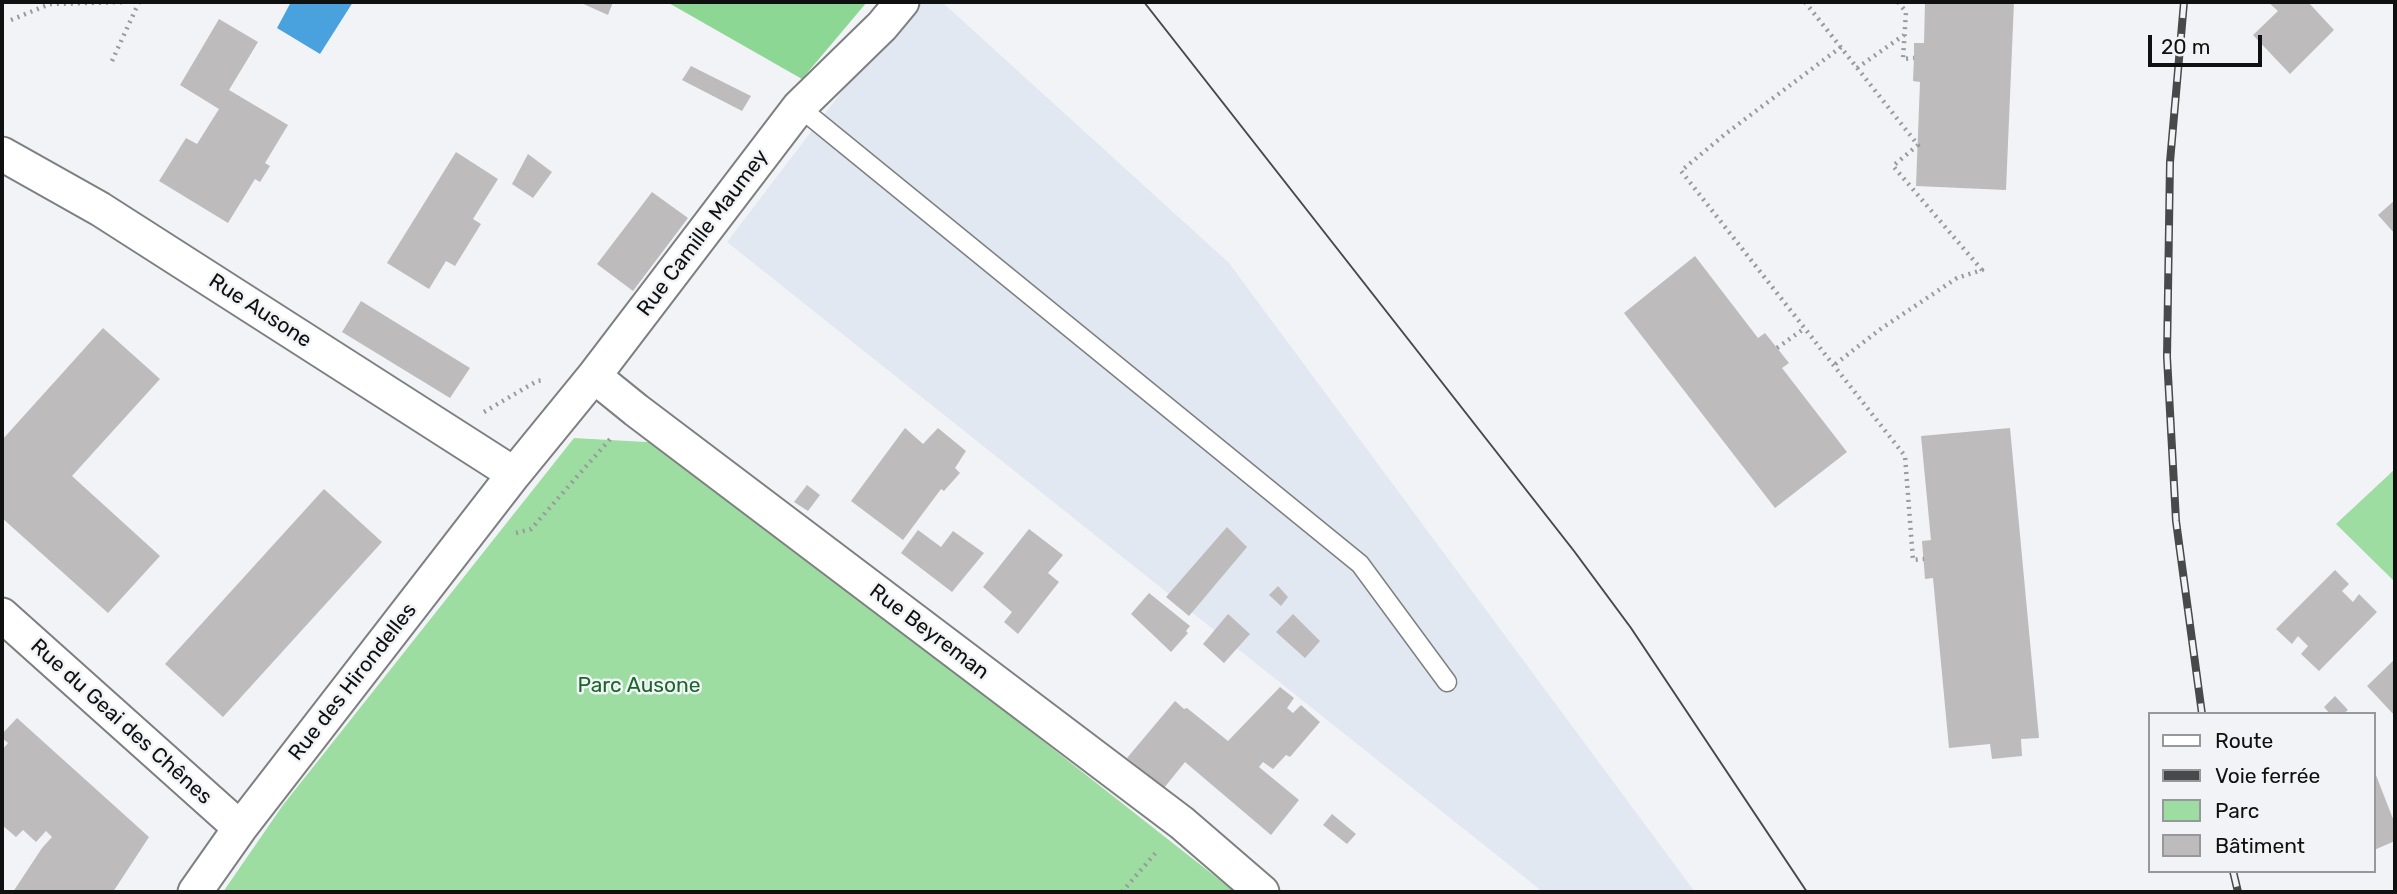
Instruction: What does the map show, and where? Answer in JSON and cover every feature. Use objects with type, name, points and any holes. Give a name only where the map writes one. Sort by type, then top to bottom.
[{"type":"street","name":"Rue Camille Maumey","points":[[514,474],[594,376],[799,107],[882,26],[902,2]]},
{"type":"street","name":"Rue Ausone","points":[[2,154],[100,209],[514,474]]},
{"type":"street","name":"Rue Beyreman","points":[[594,376],[647,419],[1182,823],[1262,892]]},
{"type":"street","name":"Rue des Hirondelles","points":[[195,892],[240,828],[514,474]]},
{"type":"street","name":"Rue du Geai des Chênes","points":[[2,615],[240,828]]},
{"type":"lane","points":[[799,107],[1360,564],[1447,682]]},
{"type":"path","points":[[11,20],[50,4],[127,2]]},
{"type":"path","points":[[112,61],[139,2]]},
{"type":"path","points":[[1805,2],[1918,145],[1893,166],[1982,270],[1957,278],[1882,328],[1834,365]]},
{"type":"path","points":[[1898,2],[1906,12],[1903,59],[1914,58]]},
{"type":"path","points":[[1857,68],[1904,35]]},
{"type":"path","points":[[1841,47],[1681,170],[1905,456],[1913,560],[1924,559]]},
{"type":"path","points":[[1777,348],[1805,328]]},
{"type":"path","points":[[1122,892],[1182,823]]},
{"type":"shaded area","points":[[910,2],[942,2],[1229,263],[1695,892],[1543,892],[727,242]]},
{"type":"green space","points":[[667,2],[867,2],[802,79]]},
{"type":"green space","name":"Parc Ausone","points":[[574,438],[664,443],[1235,892],[223,892],[283,805]]},
{"type":"green space","points":[[2395,469],[2395,582],[2336,524]]},
{"type":"water","points":[[291,2],[353,2],[320,54],[277,28]]},
{"type":"building","points":[[579,2],[613,2],[608,15]]},
{"type":"building","points":[[1925,2],[2014,2],[2006,190],[1916,186],[1920,82],[1913,81],[1914,43],[1924,43]]},
{"type":"building","points":[[2268,2],[2311,2],[2309,3],[2334,30],[2290,74],[2253,35],[2278,11]]},
{"type":"building","points":[[219,19],[258,42],[229,90],[288,125],[265,163],[270,166],[260,182],[255,179],[228,223],[159,181],[186,138],[197,144],[219,109],[180,85]]},
{"type":"building","points":[[691,66],[751,96],[742,111],[682,80]]},
{"type":"building","points":[[456,152],[498,179],[473,219],[481,224],[455,266],[446,261],[429,289],[387,263]]},
{"type":"building","points":[[528,154],[552,172],[533,198],[512,184]]},
{"type":"building","points":[[652,192],[688,218],[633,291],[597,264]]},
{"type":"building","points":[[2395,200],[2395,234],[2378,215]]},
{"type":"building","points":[[1695,256],[1758,338],[1765,333],[1789,363],[1782,368],[1847,452],[1775,508],[1624,313]]},
{"type":"building","points":[[361,301],[470,368],[450,398],[342,332]]},
{"type":"building","points":[[103,328],[160,379],[72,476],[160,556],[108,613],[2,518],[2,440]]},
{"type":"building","points":[[905,428],[923,444],[938,428],[966,451],[955,468],[960,473],[944,491],[941,489],[903,540],[851,501]]},
{"type":"building","points":[[2010,428],[2039,738],[2021,739],[2022,756],[1992,759],[1990,744],[1949,748],[1933,578],[1925,579],[1922,541],[1931,540],[1921,436]]},
{"type":"building","points":[[807,485],[820,495],[808,511],[794,502]]},
{"type":"building","points":[[324,489],[382,542],[223,717],[165,664]]},
{"type":"building","points":[[1227,527],[1247,547],[1189,616],[1166,597]]},
{"type":"building","points":[[1029,529],[1063,555],[1048,573],[1059,582],[1018,634],[1004,622],[1012,612],[983,587]]},
{"type":"building","points":[[918,530],[941,547],[953,531],[984,553],[952,592],[901,553]]},
{"type":"building","points":[[2335,570],[2349,584],[2342,591],[2353,602],[2359,594],[2377,612],[2319,671],[2301,654],[2308,646],[2298,636],[2292,644],[2276,629]]},
{"type":"building","points":[[1278,586],[1288,597],[1281,606],[1269,595]]},
{"type":"building","points":[[1149,593],[1190,626],[1186,631],[1188,633],[1171,652],[1131,614]]},
{"type":"building","points":[[1228,614],[1250,634],[1224,663],[1203,644]]},
{"type":"building","points":[[1293,614],[1320,641],[1305,658],[1276,632]]},
{"type":"building","points":[[2395,659],[2395,716],[2367,686]]},
{"type":"building","points":[[1280,687],[1294,698],[1287,708],[1293,713],[1301,705],[1320,722],[1290,757],[1286,755],[1273,769],[1263,762],[1259,767],[1299,800],[1271,835],[1185,762],[1164,788],[1127,758],[1175,701],[1228,741]]},
{"type":"building","points":[[2335,696],[2348,710],[2328,712],[2324,707]]},
{"type":"building","points":[[17,718],[149,837],[113,892],[13,892],[52,837],[46,831],[36,842],[23,830],[16,837],[2,825],[2,750],[8,743],[2,738],[2,734]]},
{"type":"building","points":[[2376,775],[2395,824],[2395,841],[2376,849]]},
{"type":"building","points":[[1332,814],[1356,834],[1347,844],[1323,825]]},
{"type":"tram line","points":[[1144,2],[1574,551],[1631,628],[1807,892]]},
{"type":"railway","points":[[2184,2],[2170,162],[2167,357],[2176,521],[2202,712]]},
{"type":"railway","points":[[2233,873],[2238,892]]}]
